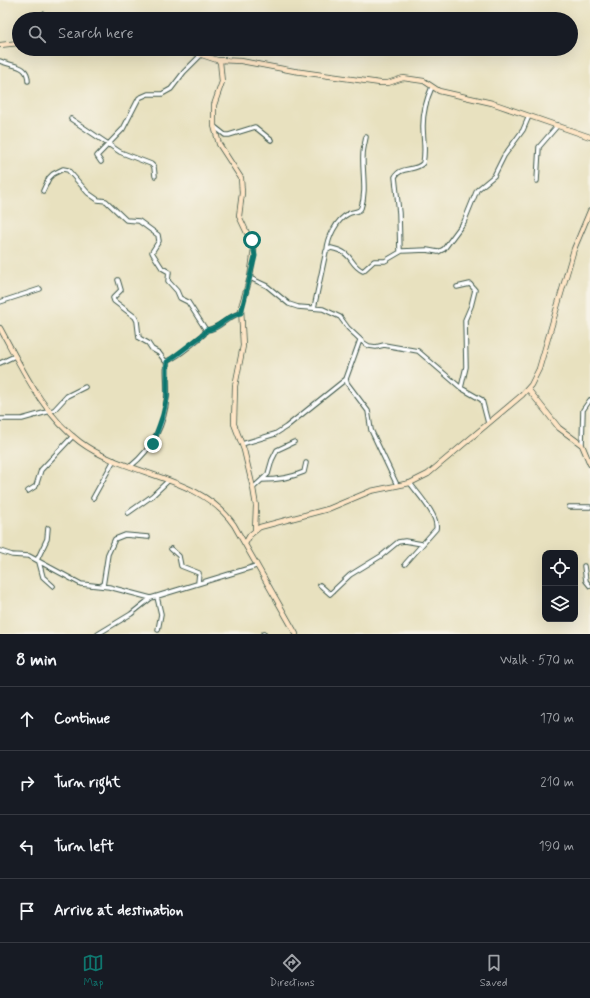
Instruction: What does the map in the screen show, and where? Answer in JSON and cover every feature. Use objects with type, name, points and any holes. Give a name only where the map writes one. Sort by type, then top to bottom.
[{"type":"street","points":[[0,45],[12,44]]},
{"type":"street","points":[[101,162],[97,156],[123,129],[139,98],[148,94],[162,94],[171,89],[184,72],[200,56]]},
{"type":"street","points":[[207,56],[218,60],[242,61],[294,71],[380,83],[410,78],[424,81],[439,91],[492,103],[590,137]]},
{"type":"street","points":[[218,60],[221,66],[222,82],[214,105],[214,126],[219,144],[241,178],[242,193],[239,216],[254,248],[250,278],[241,313],[243,346],[235,386],[234,424],[242,444],[256,506],[254,531],[246,540],[245,544]]},
{"type":"street","points":[[0,61],[25,69],[28,74],[28,81]]},
{"type":"street","points":[[400,252],[399,213],[395,177],[400,171],[417,167],[423,163],[425,153],[424,119],[428,95],[432,86]]},
{"type":"street","points":[[327,250],[331,248],[344,252],[349,255],[357,266],[363,271],[374,261],[385,261],[400,252],[427,250],[438,252],[444,249],[464,222],[477,190],[494,176],[504,156],[523,130],[529,116]]},
{"type":"street","points":[[71,120],[120,152],[152,164],[154,167],[155,176]]},
{"type":"street","points":[[537,181],[540,147],[558,125]]},
{"type":"street","points":[[214,126],[225,135],[255,127],[271,140]]},
{"type":"street","points":[[314,308],[328,242],[335,228],[346,215],[358,211],[362,206],[365,179],[363,152],[366,137]]},
{"type":"street","points":[[43,191],[49,178],[53,174],[63,169],[68,170],[88,193],[98,200],[106,201],[126,220],[139,221],[158,234],[159,240],[152,252],[162,268],[169,272],[168,281],[180,298],[188,302],[206,330]]},
{"type":"street","points":[[238,532],[243,534],[254,531],[264,525],[328,509],[371,491],[410,482],[428,474],[528,389],[539,369],[561,299],[574,249],[589,214]]},
{"type":"street","points":[[250,278],[267,286],[288,304],[298,307],[323,309],[340,317],[364,344],[376,347],[384,345],[418,351],[461,388],[482,400],[488,423]]},
{"type":"street","points":[[118,280],[121,290],[113,298],[114,301],[130,312],[136,319],[139,338],[148,343],[152,349],[157,351],[167,362],[167,397],[163,415],[153,444],[145,455],[131,466]]},
{"type":"street","points":[[457,287],[470,284],[475,290],[471,306],[465,320],[466,367],[461,388]]},
{"type":"street","points":[[0,302],[40,289]]},
{"type":"street","points":[[167,362],[204,334],[206,330],[218,326],[231,315],[241,313]]},
{"type":"street","points":[[0,328],[36,392],[50,411],[73,436],[89,448],[114,460],[195,492],[213,502],[228,517],[296,634]]},
{"type":"street","points":[[242,444],[280,431],[346,379],[360,340]]},
{"type":"street","points":[[0,363],[15,356]]},
{"type":"street","points":[[346,379],[350,390],[368,411],[371,430],[397,485]]},
{"type":"street","points":[[0,419],[22,419],[50,411],[57,407],[73,391],[85,387]]},
{"type":"street","points":[[528,389],[559,428],[582,445]]},
{"type":"street","points":[[590,400],[583,410],[582,445],[590,464]]},
{"type":"street","points":[[28,491],[36,486],[41,470],[73,436]]},
{"type":"street","points":[[253,488],[268,474],[277,450],[294,442]]},
{"type":"street","points":[[93,498],[114,460]]},
{"type":"street","points":[[262,480],[279,480],[300,474],[304,472],[306,463]]},
{"type":"street","points":[[128,513],[152,496],[168,481]]},
{"type":"street","points":[[405,564],[436,529],[437,525],[432,514],[410,482]]},
{"type":"street","points":[[569,507],[590,507]]},
{"type":"street","points":[[48,528],[47,539],[38,561],[43,577],[53,586]]},
{"type":"street","points":[[103,586],[108,554],[115,539],[125,534],[148,537]]},
{"type":"street","points":[[320,585],[330,594],[350,575],[380,556],[398,542],[406,541],[422,544]]},
{"type":"street","points":[[171,549],[179,556],[181,566],[199,573],[198,583]]},
{"type":"street","points":[[0,551],[12,555],[26,555],[75,582],[103,586],[151,598],[256,566]]},
{"type":"street","points":[[584,566],[586,581],[590,586]]},
{"type":"street","points":[[585,573],[590,571]]},
{"type":"street","points":[[157,597],[161,614],[158,630]]},
{"type":"street","points":[[98,634],[131,614],[151,598]]},
{"type":"route","points":[[153,444],[163,415],[167,397],[167,362],[204,334],[206,330],[209,331],[218,326],[231,315],[241,313],[241,307],[255,256],[252,240]]}]
